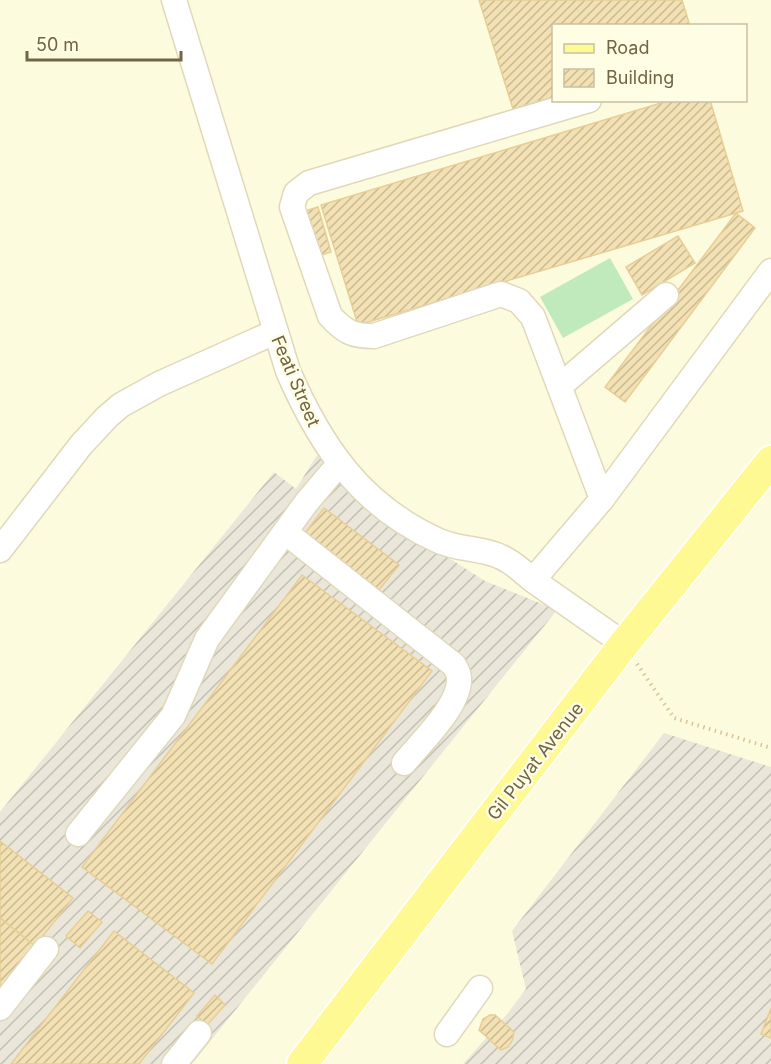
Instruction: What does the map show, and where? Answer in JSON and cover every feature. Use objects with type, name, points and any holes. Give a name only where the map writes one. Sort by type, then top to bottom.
[{"type":"main road","name":"Gil Puyat Avenue","points":[[302,1064],[624,644],[771,461]]},
{"type":"street","name":"Feati Street","points":[[174,0],[288,371],[304,408],[339,464],[360,487],[418,531],[461,549],[501,556],[624,644]]},
{"type":"street","points":[[582,102],[309,183],[296,193],[292,207],[330,316],[340,327],[356,336],[374,336],[501,294],[519,301],[533,317],[602,499]]},
{"type":"street","points":[[533,580],[602,499],[771,271]]},
{"type":"street","points":[[560,386],[666,295]]},
{"type":"street","points":[[0,550],[81,445],[121,405],[159,384],[275,332]]},
{"type":"street","points":[[78,834],[173,716],[207,639],[306,503],[339,464]]},
{"type":"street","points":[[285,532],[454,665],[460,676],[457,693],[449,708],[404,763]]},
{"type":"street","points":[[0,1008],[46,949]]},
{"type":"street","points":[[447,1034],[480,988]]},
{"type":"street","points":[[174,1064],[199,1033]]},
{"type":"path","points":[[624,644],[674,718],[771,748]]},
{"type":"shaded area","points":[[317,455],[419,539],[485,581],[557,610],[192,1064],[0,1064],[0,812],[274,472],[296,489]]},
{"type":"shaded area","points":[[664,733],[771,767],[771,1064],[463,1064],[526,989],[512,931]]},
{"type":"green space","points":[[610,258],[633,299],[563,338],[540,297]]},
{"type":"building","points":[[479,0],[682,0],[689,24],[552,24],[552,98],[513,109]]},
{"type":"building","points":[[664,102],[711,102],[743,211],[358,325],[321,205]]},
{"type":"building","points":[[318,207],[331,252],[318,256],[305,211]]},
{"type":"building","points":[[736,213],[755,228],[625,402],[605,387]]},
{"type":"building","points":[[678,236],[695,263],[642,295],[626,267]]},
{"type":"building","points":[[324,508],[399,565],[379,590],[305,533]]},
{"type":"building","points":[[302,575],[432,671],[212,964],[82,867]]},
{"type":"building","points":[[0,841],[73,898],[35,946],[0,918]]},
{"type":"building","points":[[88,911],[102,922],[80,948],[66,936]]},
{"type":"building","points":[[0,918],[35,946],[0,990]]},
{"type":"building","points":[[114,931],[194,993],[139,1064],[11,1064]]},
{"type":"building","points":[[215,995],[225,1005],[207,1025],[197,1016]]},
{"type":"building","points":[[771,1008],[771,1038],[761,1034]]},
{"type":"building","points":[[495,1015],[514,1032],[508,1047],[501,1050],[479,1030],[483,1019]]}]
